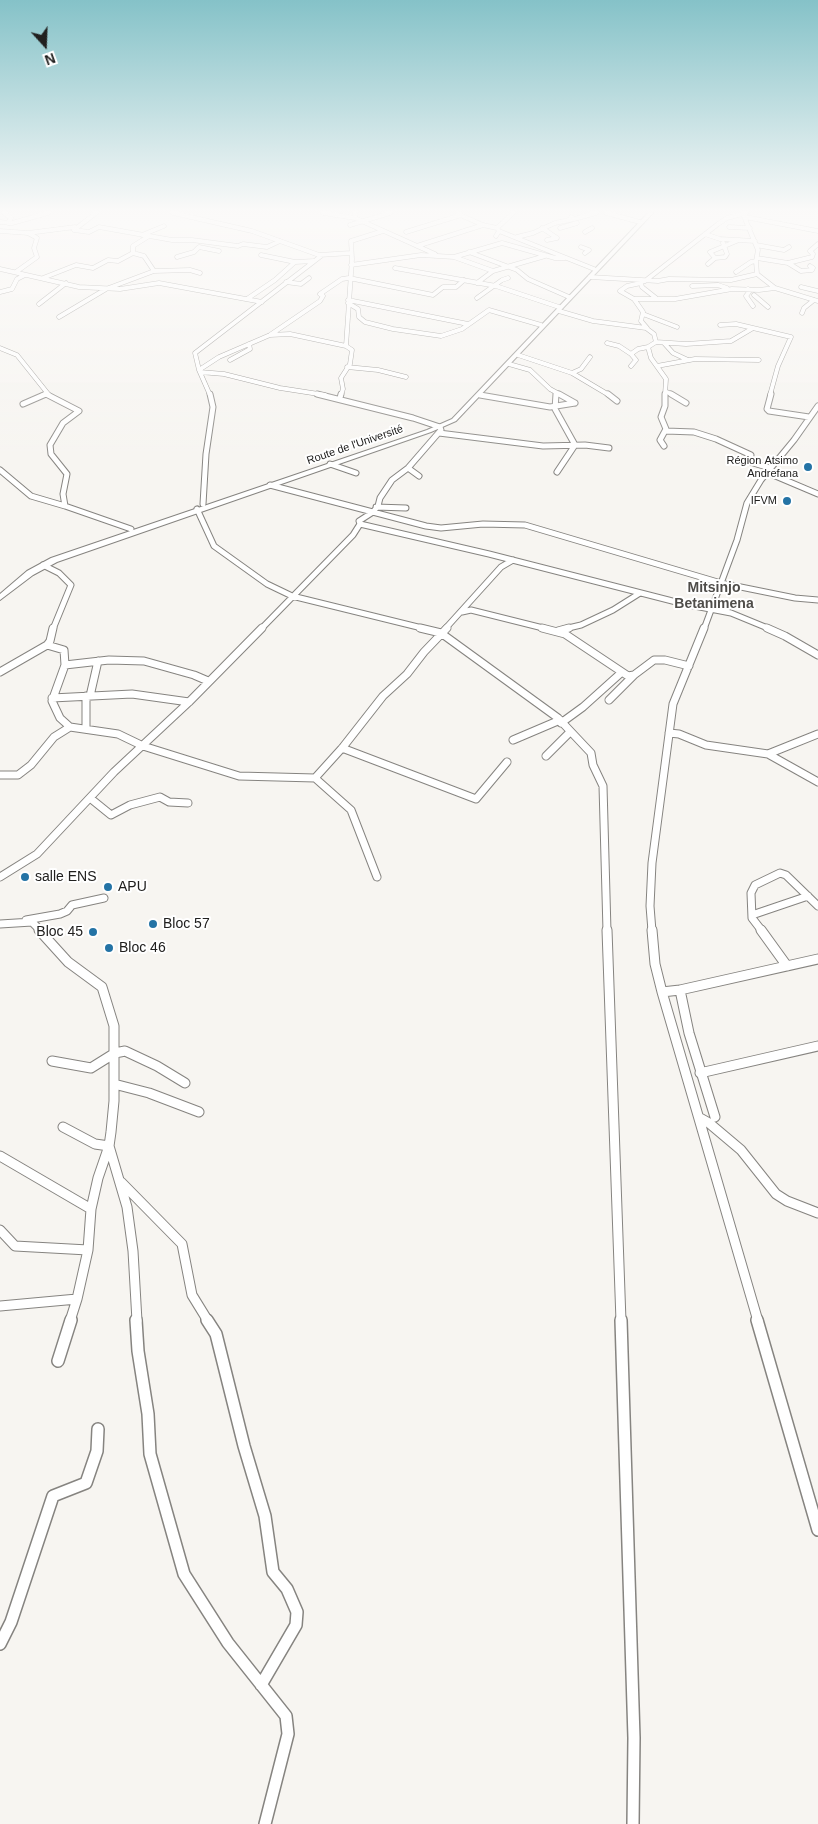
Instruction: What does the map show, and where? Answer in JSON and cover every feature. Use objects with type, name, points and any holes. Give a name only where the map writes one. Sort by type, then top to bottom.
[{"type":"main road","name":"Route de l'Université","points":[[439,428],[455,416],[568,298]]},
{"type":"main road","name":"Route de l'Université","points":[[0,598],[43,565],[80,549],[408,436],[439,428],[458,417],[569,298]]},
{"type":"main road","name":"Route de l'Université","points":[[0,592],[25,572],[51,558],[131,528],[270,485],[408,436]]},
{"type":"street","points":[[39,304],[47,298]]},
{"type":"street","points":[[59,317],[91,298]]},
{"type":"street","points":[[242,298],[262,302]]},
{"type":"street","points":[[267,298],[195,353],[199,371],[213,406],[200,507],[214,546],[267,584],[292,596],[330,605],[338,609],[441,633],[539,703],[561,722],[590,753],[593,765],[605,792],[603,832],[616,1142],[634,1738],[633,1824]]},
{"type":"street","points":[[199,371],[219,357],[270,335],[280,326],[322,298]]},
{"type":"street","points":[[346,346],[348,298]]},
{"type":"street","points":[[531,298],[593,321],[647,328]]},
{"type":"street","points":[[634,299],[677,298]]},
{"type":"street","points":[[747,298],[751,304],[761,301]]},
{"type":"street","points":[[758,298],[768,307]]},
{"type":"street","points":[[634,299],[643,314],[678,327]]},
{"type":"street","points":[[802,313],[804,308],[816,301]]},
{"type":"street","points":[[348,302],[358,309],[360,317],[365,322],[393,329],[441,336],[452,334],[489,310],[541,325]]},
{"type":"street","points":[[348,302],[468,324]]},
{"type":"street","points":[[643,314],[641,322],[654,334],[656,342]]},
{"type":"street","points":[[720,325],[736,324],[791,338],[778,366],[767,409],[769,411],[809,417]]},
{"type":"street","points":[[631,354],[656,342],[664,344],[731,341],[754,328]]},
{"type":"street","points":[[276,331],[346,346],[352,350],[350,364],[342,378],[343,389],[340,398]]},
{"type":"street","points":[[270,335],[290,334]]},
{"type":"street","points":[[607,343],[619,346],[631,354],[636,360],[631,366]]},
{"type":"street","points":[[230,360],[250,349],[249,344]]},
{"type":"street","points":[[664,344],[672,352],[688,360]]},
{"type":"street","points":[[648,347],[651,358],[666,376],[666,406],[661,417],[666,430]]},
{"type":"street","points":[[0,348],[17,355],[46,394],[79,411],[63,423],[50,445],[51,454],[67,474],[63,494],[65,506]]},
{"type":"street","points":[[518,354],[572,373],[601,389],[617,401]]},
{"type":"street","points":[[572,373],[581,369],[590,356]]},
{"type":"street","points":[[657,366],[688,360],[727,358],[759,360]]},
{"type":"street","points":[[480,395],[555,407],[575,403],[540,382],[530,370],[508,364]]},
{"type":"street","points":[[348,366],[378,370],[406,377]]},
{"type":"street","points":[[199,371],[224,374],[280,388],[340,398],[439,428],[543,446],[574,445],[609,448]]},
{"type":"street","points":[[666,392],[686,404]]},
{"type":"street","points":[[556,393],[555,407],[574,445]]},
{"type":"street","points":[[23,404],[46,394]]},
{"type":"street","points":[[818,406],[794,440],[768,470],[747,503],[737,540],[712,610],[674,704],[652,862],[650,906],[655,964],[662,992],[818,1530]]},
{"type":"street","points":[[0,877],[37,854],[60,826],[114,772],[189,702],[346,542],[360,524],[359,520],[375,509],[392,480],[408,468],[439,428]]},
{"type":"street","points":[[664,446],[660,440],[666,430]]},
{"type":"street","points":[[666,430],[694,432],[726,442],[751,455],[750,462],[818,494]]},
{"type":"street","points":[[557,472],[574,445]]},
{"type":"street","points":[[330,464],[356,473]]},
{"type":"street","points":[[408,468],[420,476]]},
{"type":"street","points":[[0,470],[31,496],[131,528]]},
{"type":"street","points":[[270,485],[375,509],[411,523],[441,528],[483,524],[525,525],[721,583],[795,598],[818,600]]},
{"type":"street","points":[[375,509],[406,508]]},
{"type":"street","points":[[360,524],[513,560],[640,593],[730,613],[785,636],[818,655]]},
{"type":"street","points":[[314,778],[342,748],[383,696],[407,674],[441,633],[501,567],[513,560]]},
{"type":"street","points":[[0,672],[47,645],[50,641],[54,623],[71,585],[59,573],[43,565]]},
{"type":"street","points":[[557,632],[589,622],[640,593]]},
{"type":"street","points":[[462,612],[471,610],[565,634],[628,676],[634,675]]},
{"type":"street","points":[[47,645],[64,650],[65,664],[52,698],[54,708],[70,727]]},
{"type":"street","points":[[609,700],[634,675],[654,660],[666,660],[689,666]]},
{"type":"street","points":[[65,664],[98,661],[144,661],[194,675],[208,681]]},
{"type":"street","points":[[86,728],[88,696],[98,661]]},
{"type":"street","points":[[513,740],[536,729],[561,722],[583,707],[622,672]]},
{"type":"street","points":[[52,698],[132,694],[189,702]]},
{"type":"street","points":[[0,775],[18,775],[30,765],[54,737],[70,727],[118,734],[143,746],[239,776],[314,778],[351,810],[377,877]]},
{"type":"street","points":[[546,756],[570,732]]},
{"type":"street","points":[[669,732],[706,745],[768,754],[818,782]]},
{"type":"street","points":[[768,754],[818,734]]},
{"type":"street","points":[[342,748],[476,799],[507,762]]},
{"type":"street","points":[[90,798],[111,815],[130,804],[160,797],[169,802],[188,803]]},
{"type":"street","points":[[787,966],[752,918],[751,894],[755,885],[780,873],[786,875],[818,906]]},
{"type":"street","points":[[752,915],[808,896]]},
{"type":"street","points":[[0,924],[60,914],[72,905],[104,898]]},
{"type":"street","points":[[26,921],[32,922],[68,962],[102,988],[114,1026],[114,1084],[109,1146],[98,1178],[91,1210],[88,1250],[77,1299],[58,1361]]},
{"type":"street","points":[[662,992],[680,990],[818,958]]},
{"type":"street","points":[[680,990],[688,1033],[715,1117]]},
{"type":"street","points":[[700,1073],[818,1046]]},
{"type":"street","points":[[52,1061],[91,1068],[115,1053],[125,1051],[157,1066],[185,1083]]},
{"type":"street","points":[[114,1084],[149,1093],[199,1112]]},
{"type":"street","points":[[700,1118],[709,1123],[741,1150],[776,1194],[787,1201],[818,1213]]},
{"type":"street","points":[[63,1127],[95,1144],[109,1146]]},
{"type":"street","points":[[109,1146],[120,1180],[133,1251],[138,1351],[148,1414],[150,1454],[184,1574],[216,1624],[286,1716],[288,1734],[265,1824]]},
{"type":"street","points":[[0,1156],[39,1177],[91,1210]]},
{"type":"street","points":[[120,1180],[182,1244],[192,1295],[216,1334],[244,1446],[265,1516],[273,1572],[278,1580],[287,1588],[297,1612],[296,1625],[261,1685]]},
{"type":"street","points":[[0,1230],[15,1246],[88,1250]]},
{"type":"street","points":[[0,1306],[77,1299]]},
{"type":"street","points":[[0,1644],[11,1622],[53,1496],[86,1483],[97,1450],[98,1429]]},
{"type":"place","name":"Région Atsimo Andrefana","points":[[808,467]]},
{"type":"place","name":"IFVM","points":[[787,501]]},
{"type":"place","name":"salle ENS","points":[[25,877]]},
{"type":"place","name":"APU","points":[[108,887]]},
{"type":"place","name":"Bloc 57","points":[[153,924]]},
{"type":"place","name":"Bloc 45","points":[[93,932]]},
{"type":"place","name":"Bloc 46","points":[[109,948]]},
{"type":"district","name":"Mitsinjo Betanimena","points":[[714,596]]}]
